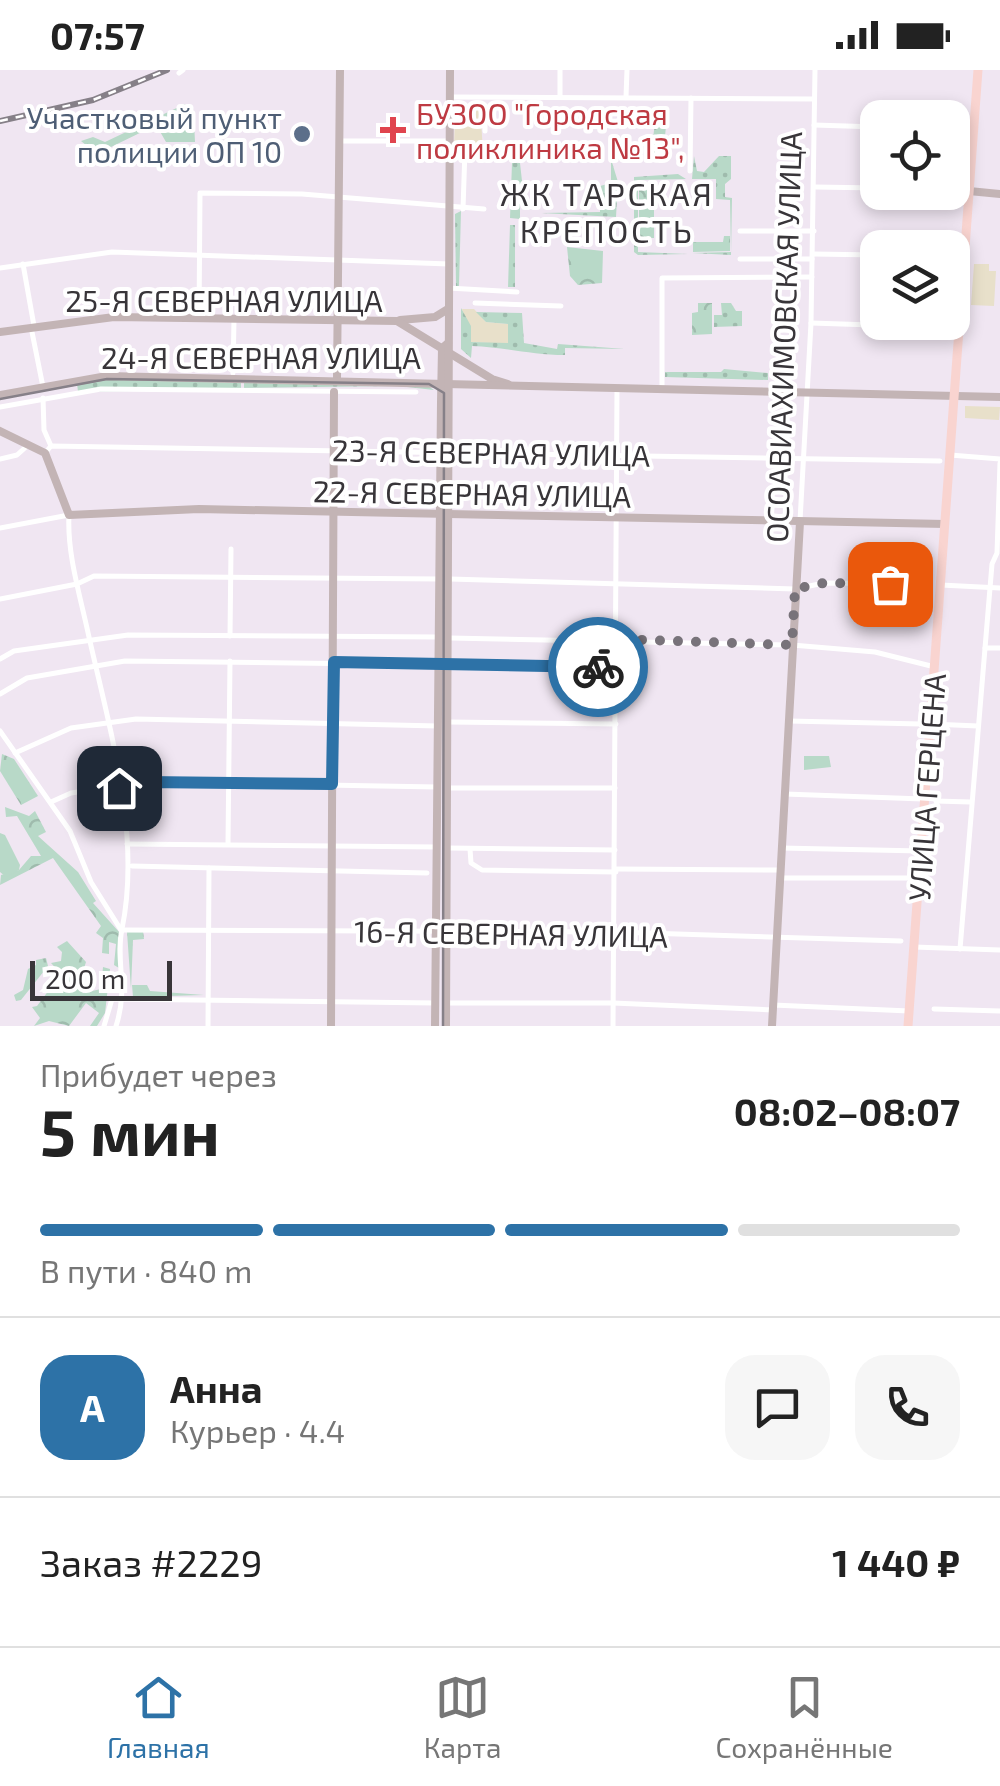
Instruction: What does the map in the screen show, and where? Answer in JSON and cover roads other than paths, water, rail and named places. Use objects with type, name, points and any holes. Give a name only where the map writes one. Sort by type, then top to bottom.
[{"type":"main road","points":[[337,379],[340,70]]},
{"type":"main road","points":[[435,1026],[440,450],[447,348],[450,70]]},
{"type":"main road","name":"УЛИЦА ГЕРЦЕНА","points":[[970,191],[978,70]]},
{"type":"main road","points":[[970,191],[1000,194]]},
{"type":"main road","name":"УЛИЦА ГЕРЦЕНА","points":[[908,1026],[922,851],[931,800],[926,724],[941,584],[955,396],[960,255],[967,210]]},
{"type":"main road","points":[[398,320],[434,317],[448,309]]},
{"type":"main road","name":"25-Я СЕВЕРНАЯ УЛИЦА","points":[[0,332],[114,318],[398,320],[447,348]]},
{"type":"main road","name":"24-Я СЕВЕРНАЯ УЛИЦА","points":[[447,348],[492,380],[522,386]]},
{"type":"main road","name":"24-Я СЕВЕРНАЯ УЛИЦА","points":[[0,395],[107,376],[446,381],[477,386],[1000,398]]},
{"type":"main road","points":[[446,381],[451,397],[446,1026]]},
{"type":"main road","points":[[451,397],[459,389],[477,386]]},
{"type":"main road","points":[[330,1026],[334,392]]},
{"type":"main road","points":[[0,431],[27,446],[48,450],[69,514]]},
{"type":"main road","name":"22-Я СЕВЕРНАЯ УЛИЦА","points":[[69,514],[182,509],[945,524]]},
{"type":"main road","name":"ОСОАВИАХИМОВСКАЯ УЛИЦА","points":[[772,1026],[800,522]]},
{"type":"street","points":[[560,70],[560,98]]},
{"type":"street","points":[[626,98],[628,70]]},
{"type":"street","name":"ОСОАВИАХИМОВСКАЯ УЛИЦА","points":[[800,522],[811,323],[815,70]]},
{"type":"street","points":[[450,97],[813,99]]},
{"type":"street","points":[[690,171],[691,98]]},
{"type":"street","points":[[449,124],[485,124],[485,131]]},
{"type":"street","points":[[814,125],[860,126]]},
{"type":"street","points":[[340,142],[449,142]]},
{"type":"street","points":[[463,208],[465,149]]},
{"type":"street","points":[[815,187],[860,188]]},
{"type":"street","points":[[199,319],[200,192],[484,209]]},
{"type":"street","points":[[740,231],[814,230]]},
{"type":"street","points":[[0,268],[112,252],[338,257],[448,264]]},
{"type":"street","points":[[740,259],[860,255]]},
{"type":"street","points":[[24,264],[43,387],[48,450]]},
{"type":"street","points":[[662,389],[662,278],[812,277]]},
{"type":"street","points":[[448,288],[516,292]]},
{"type":"street","points":[[474,303],[561,306]]},
{"type":"street","points":[[233,373],[234,319]]},
{"type":"street","points":[[811,323],[860,325]]},
{"type":"street","points":[[613,1026],[617,388]]},
{"type":"street","name":"24-Я СЕВЕРНАЯ УЛИЦА","points":[[0,407],[102,389],[416,392]]},
{"type":"street","points":[[0,459],[17,455],[27,446]]},
{"type":"street","name":"23-Я СЕВЕРНАЯ УЛИЦА","points":[[48,450],[334,448],[940,461]]},
{"type":"street","points":[[950,454],[1000,461],[997,553],[990,588],[960,948]]},
{"type":"street","points":[[69,514],[77,584],[108,722],[132,866],[127,918],[121,930],[125,998],[116,1026]]},
{"type":"street","name":"22-Я СЕВЕРНАЯ УЛИЦА","points":[[0,528],[69,514]]},
{"type":"street","points":[[230,636],[231,549]]},
{"type":"street","points":[[0,598],[77,584],[94,576],[439,579]]},
{"type":"street","points":[[450,579],[795,589],[824,583],[922,584]]},
{"type":"street","points":[[941,584],[1000,588]]},
{"type":"street","points":[[0,659],[14,650],[89,640],[438,637]]},
{"type":"street","points":[[450,638],[792,645],[875,652],[934,666]]},
{"type":"street","points":[[985,648],[1000,648]]},
{"type":"street","points":[[0,694],[27,678],[95,665],[230,660],[616,667]]},
{"type":"street","points":[[228,844],[230,660]]},
{"type":"street","points":[[15,753],[48,735],[108,722],[173,717],[438,726]]},
{"type":"street","points":[[788,721],[978,726]]},
{"type":"street","points":[[449,722],[616,724]]},
{"type":"street","points":[[0,731],[70,831],[111,920],[121,930]]},
{"type":"street","points":[[50,802],[71,793],[146,782],[438,787]]},
{"type":"street","points":[[448,788],[615,788]]},
{"type":"street","points":[[785,794],[970,802]]},
{"type":"street","points":[[127,844],[436,847]]},
{"type":"street","points":[[448,848],[614,850]]},
{"type":"street","points":[[470,848],[471,863],[482,870],[920,878]]},
{"type":"street","points":[[781,848],[922,851]]},
{"type":"street","points":[[132,866],[427,873]]},
{"type":"street","points":[[208,868],[208,1026]]},
{"type":"street","name":"16-Я СЕВЕРНАЯ УЛИЦА","points":[[121,930],[614,932],[900,941]]},
{"type":"street","points":[[914,947],[1000,950]]},
{"type":"street","points":[[104,1026],[112,999],[125,998],[435,1003]]},
{"type":"street","points":[[446,1002],[910,1011]]},
{"type":"street","points":[[934,1009],[1000,1010]]},
{"type":"tram line","points":[[0,399],[107,379],[429,384],[444,393],[443,1026]]},
{"type":"railway","points":[[0,121],[93,100],[167,70]]},
{"type":"place","name":"БУЗОО \"Городская поликлиника №13\",","points":[[393,130]]},
{"type":"place","name":"Участковый пункт полиции ОП 10","points":[[302,134]]},
{"type":"district","name":"ЖК ТАРСКАЯ КРЕПОСТЬ","points":[[607,212]]}]
